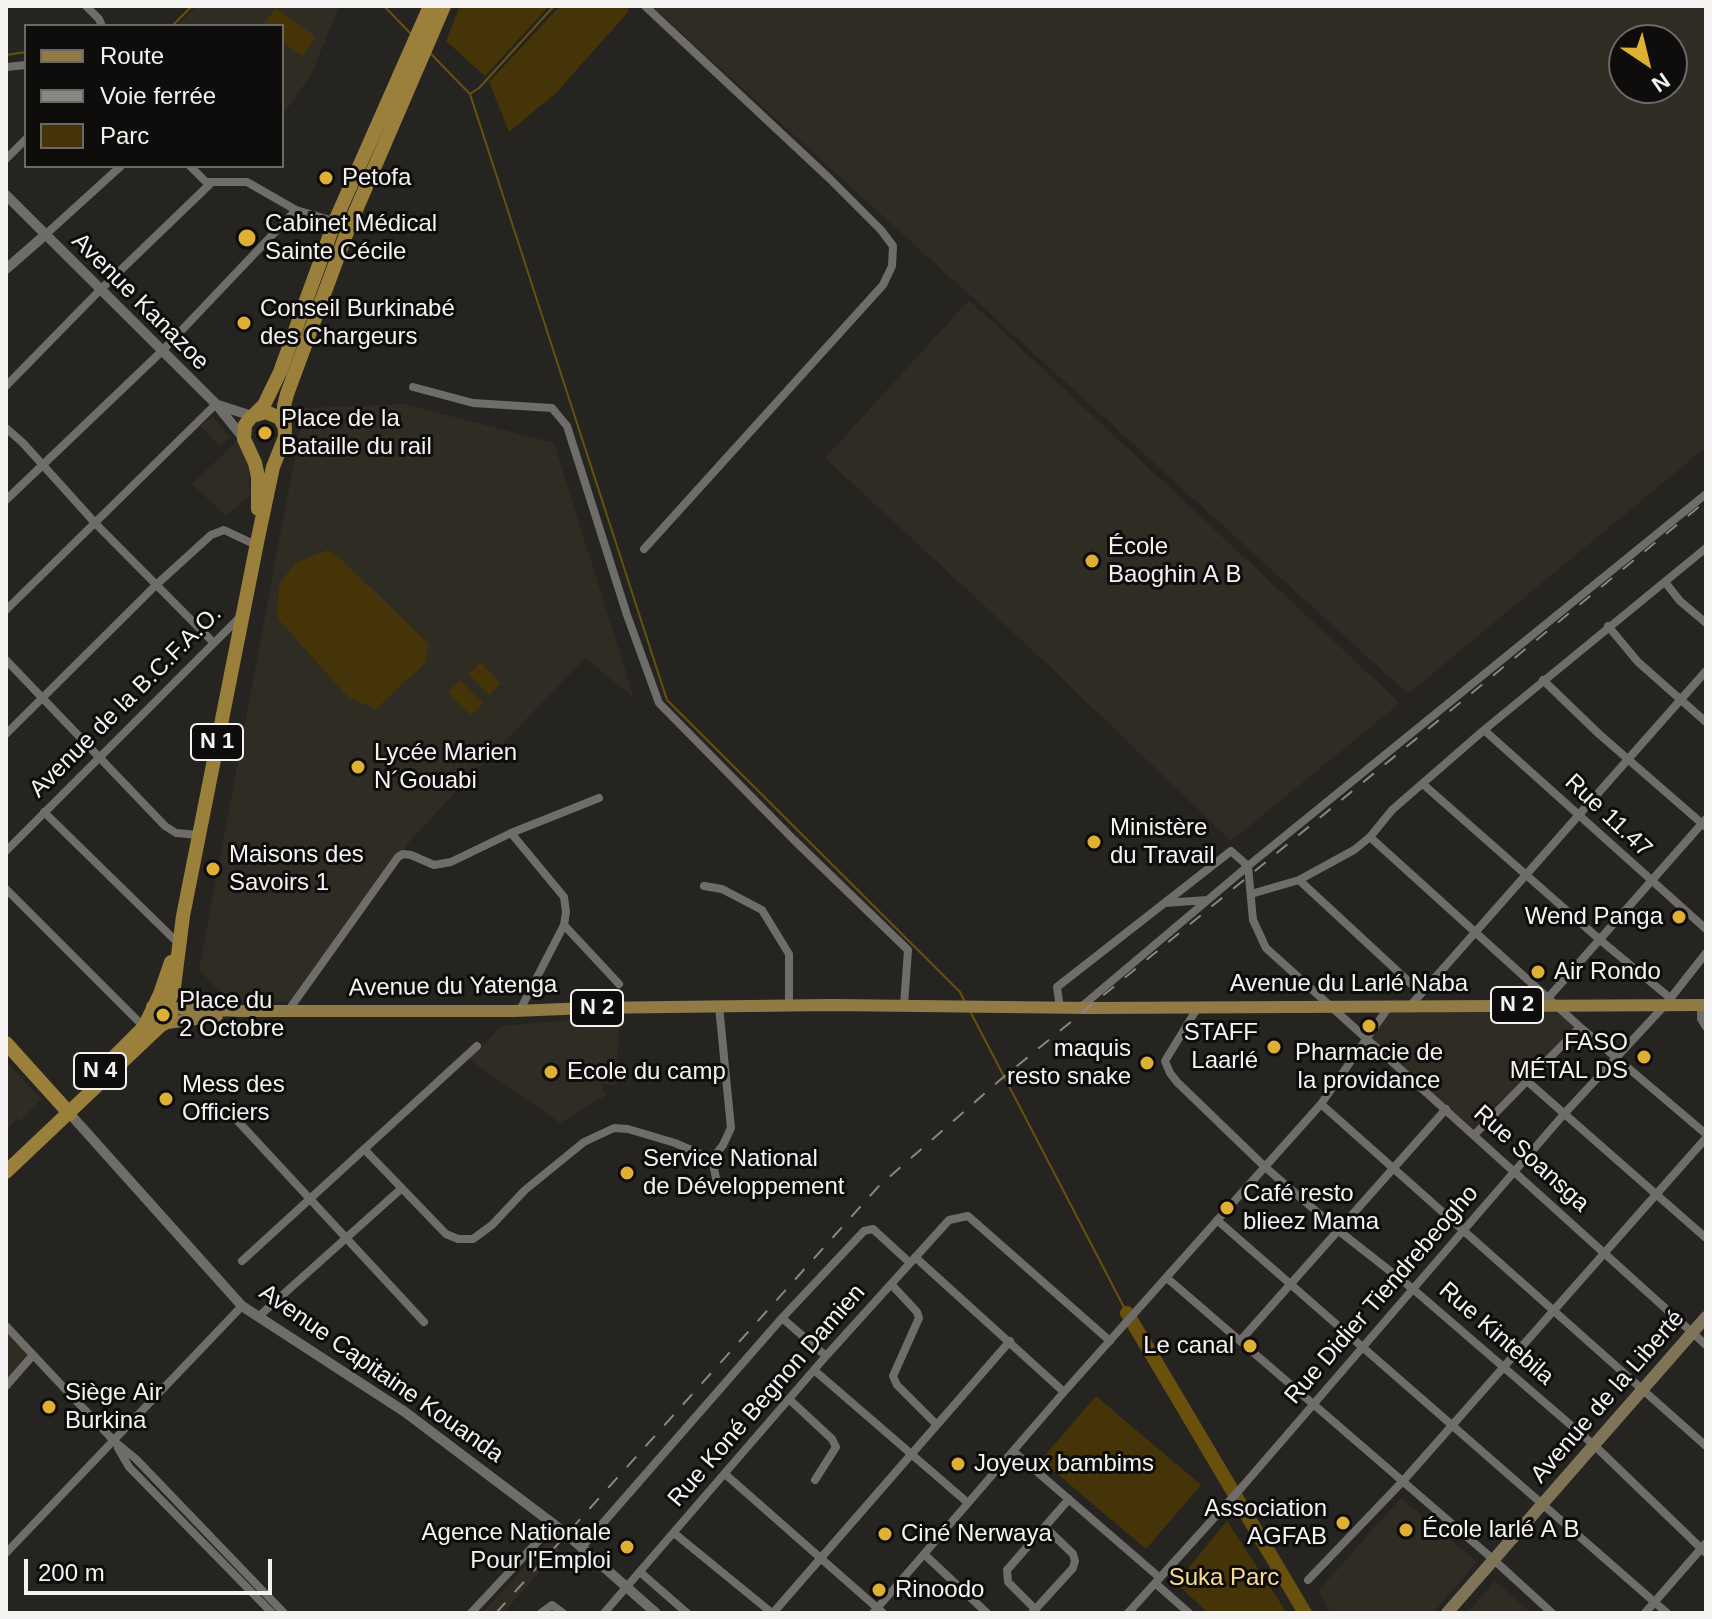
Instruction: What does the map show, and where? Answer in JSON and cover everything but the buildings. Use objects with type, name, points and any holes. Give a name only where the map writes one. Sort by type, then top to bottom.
[{"type":"highway","name":"N 1","points":[[429,25],[430,6]]},
{"type":"highway","name":"N 1","points":[[257,541],[258,477],[246,442],[245,425],[264,405],[280,372],[413,60],[429,25],[444,6]]},
{"type":"highway","name":"N 1","points":[[158,1016],[174,987],[178,945],[241,616],[270,478],[285,437],[284,406],[342,223]]},
{"type":"highway","points":[[253,416],[262,412],[273,414],[285,429]]},
{"type":"highway","points":[[246,442],[264,454],[280,447]]},
{"type":"highway","name":"N 4","points":[[6,1172],[158,1016]]},
{"type":"highway","name":"Avenue Capitaine Kouanda","points":[[6,1043],[68,1111]]},
{"type":"main road","name":"Avenue du Larlé Naba","points":[[993,1007],[1328,1006],[1552,1001],[1668,1001],[1704,1005]]},
{"type":"main road","name":"Avenue du Yatenga","points":[[158,1016],[240,1011],[789,1005],[993,1007]]},
{"type":"main road","name":"Avenue de la Liberté","points":[[1447,1613],[1706,1317]]},
{"type":"street","points":[[86,6],[100,24]]},
{"type":"street","points":[[644,549],[883,285],[892,266],[893,246],[829,178],[645,6]]},
{"type":"street","points":[[6,159],[24,141]]},
{"type":"street","points":[[6,269],[119,168]]},
{"type":"street","points":[[192,168],[210,184]]},
{"type":"street","points":[[6,386],[210,184],[247,182],[296,210],[342,223]]},
{"type":"street","name":"Avenue Kanazoe","points":[[6,195],[216,404],[246,442]]},
{"type":"street","points":[[6,500],[161,352],[296,210]]},
{"type":"street","points":[[413,387],[473,403],[552,408],[567,426],[627,615],[659,703],[908,950],[904,1005]]},
{"type":"street","points":[[6,610],[216,404],[253,416]]},
{"type":"street","points":[[6,428],[213,642]]},
{"type":"street","points":[[1081,1008],[1248,866],[1706,494]]},
{"type":"street","points":[[6,734],[156,585],[218,530],[257,541]]},
{"type":"street","points":[[1251,894],[1299,880],[1335,862],[1370,837],[1392,810],[1484,730],[1706,548]]},
{"type":"street","points":[[1665,582],[1680,601],[1706,623]]},
{"type":"street","name":"Avenue de la B.C.F.A.O.","points":[[6,851],[241,616]]},
{"type":"street","points":[[1608,626],[1638,662],[1706,722]]},
{"type":"street","points":[[6,660],[165,826],[176,833],[199,835]]},
{"type":"street","points":[[1411,1005],[1706,671]]},
{"type":"street","points":[[1543,680],[1599,734],[1705,823],[1599,939],[1552,1001]]},
{"type":"street","name":"Rue 11.47","points":[[1484,730],[1706,929]]},
{"type":"street","points":[[1424,785],[1668,1001]]},
{"type":"street","points":[[288,1011],[398,857],[411,855],[434,865],[451,862],[511,833],[599,798]]},
{"type":"street","points":[[44,812],[178,945]]},
{"type":"street","points":[[511,833],[564,897],[564,925],[520,1010]]},
{"type":"street","points":[[1308,1580],[1403,1481],[1706,1136],[1473,933],[1370,837]]},
{"type":"street","points":[[1060,1008],[1057,987],[1231,851],[1248,866]]},
{"type":"street","name":"Rue Soansga","points":[[1248,866],[1253,920],[1261,941],[1328,1006],[1706,1345]]},
{"type":"street","points":[[1299,880],[1421,993]]},
{"type":"street","points":[[704,886],[722,889],[762,910],[789,954],[789,1005]]},
{"type":"street","points":[[6,889],[158,1016]]},
{"type":"street","points":[[1165,903],[1208,900]]},
{"type":"street","points":[[564,925],[619,984]]},
{"type":"street","name":"Rue Didier Tiendrebeogho","points":[[1128,1613],[1242,1487],[1564,1114],[1617,1060],[1706,953]]},
{"type":"street","points":[[725,1474],[878,1611],[1064,1392],[1321,1104],[1390,1005]]},
{"type":"street","points":[[1704,1005],[1701,1019],[1706,1027]]},
{"type":"street","points":[[717,1183],[712,1159],[731,1128],[719,1006]]},
{"type":"street","name":"Rue Kintebila","points":[[1198,1007],[1167,1055],[1167,1067],[1177,1082],[1265,1167],[1504,1367],[1595,1446],[1704,1548]]},
{"type":"street","points":[[1474,1135],[1580,1027]]},
{"type":"street","points":[[242,1261],[477,1046]]},
{"type":"street","points":[[1527,1081],[1706,1238]]},
{"type":"street","points":[[1321,1104],[1706,1446]]},
{"type":"street","points":[[1240,1341],[1446,1109]]},
{"type":"street","name":"Avenue Capitaine Kouanda","points":[[68,1111],[242,1306],[405,1412],[554,1524],[656,1613]]},
{"type":"street","points":[[234,1117],[424,1322]]},
{"type":"street","points":[[364,1149],[446,1234],[458,1239],[473,1239],[492,1225],[525,1190],[584,1142],[614,1128],[675,1143],[712,1159]]},
{"type":"street","points":[[258,1317],[402,1188]]},
{"type":"street","name":"Rue Koné Begnon Damien","points":[[604,1613],[826,1356],[949,1220],[968,1216],[1110,1341]]},
{"type":"street","points":[[1217,1220],[1667,1613]]},
{"type":"street","points":[[582,1547],[782,1318],[866,1229],[873,1229],[912,1260],[1010,1341],[1064,1392]]},
{"type":"street","points":[[1167,1278],[1552,1613]]},
{"type":"street","points":[[891,1284],[919,1318],[893,1376],[897,1385],[937,1425]]},
{"type":"street","points":[[6,1553],[242,1306]]},
{"type":"street","points":[[782,1318],[826,1356]]},
{"type":"street","points":[[6,1326],[114,1441],[136,1459],[284,1613]]},
{"type":"street","points":[[674,1533],[773,1613],[1010,1341]]},
{"type":"street","points":[[6,1386],[33,1355]]},
{"type":"street","points":[[814,1370],[968,1503]]},
{"type":"street","points":[[790,1400],[832,1439],[836,1447],[815,1480]]},
{"type":"street","points":[[114,1441],[129,1467],[272,1613]]},
{"type":"street","points":[[1013,1451],[1069,1499],[1189,1613]]},
{"type":"street","points":[[1045,1527],[1073,1554],[1075,1561],[1073,1568],[1034,1611],[1008,1582],[1007,1570],[1069,1499]]},
{"type":"street","points":[[471,1613],[554,1524]]},
{"type":"street","points":[[1645,1613],[1704,1548]]},
{"type":"street","points":[[925,1555],[987,1613]]},
{"type":"street","points":[[640,1572],[687,1613]]},
{"type":"street","points":[[541,1613],[552,1605],[563,1613]]},
{"type":"shaded area","points":[[197,6],[339,6],[311,75],[284,113],[284,24],[179,24]]},
{"type":"shaded area","points":[[652,6],[1706,6],[1706,447],[1408,694]]},
{"type":"shaded area","name":"École Baoghin A B","points":[[969,300],[1400,703],[1231,841],[1047,664],[825,458]]},
{"type":"shaded area","name":"Lycée Marien N´Gouabi","points":[[404,404],[554,443],[634,698],[585,658],[413,837],[290,1002],[231,1003],[199,970],[304,408]]},
{"type":"shaded area","points":[[212,416],[230,437],[220,447],[201,426]]},
{"type":"shaded area","points":[[237,441],[249,467],[250,495],[226,516],[192,484]]},
{"type":"shaded area","points":[[1559,1012],[1575,1029],[1473,1128],[1371,1041],[1388,1013]]},
{"type":"shaded area","name":"Ecole du camp","points":[[620,1016],[615,1085],[601,1084],[606,1095],[560,1123],[469,1059],[502,1026]]},
{"type":"shaded area","points":[[6,1061],[41,1099],[20,1121],[17,1119],[6,1130]]},
{"type":"shaded area","points":[[6,1326],[33,1355],[6,1386]]},
{"type":"shaded area","name":"École larlé A B","points":[[1401,1498],[1477,1562],[1433,1613],[1330,1613],[1318,1591]]},
{"type":"shaded area","points":[[549,1540],[560,1550],[503,1613],[482,1613]]},
{"type":"shaded area","points":[[1495,1581],[1531,1613],[1467,1613]]},
{"type":"green space","points":[[460,6],[549,6],[485,76],[446,41]]},
{"type":"green space","points":[[560,6],[627,6],[629,11],[556,93],[509,132],[489,82]]},
{"type":"green space","points":[[276,8],[316,37],[302,56],[284,43],[284,24],[264,24]]},
{"type":"green space","points":[[328,550],[429,644],[425,663],[376,709],[349,698],[279,620],[280,583],[295,563]]},
{"type":"green space","points":[[480,663],[501,683],[489,695],[469,674]]},
{"type":"green space","points":[[460,680],[483,703],[471,715],[448,693]]},
{"type":"green space","points":[[1096,1396],[1201,1485],[1146,1549],[1041,1460]]},
{"type":"green space","name":"Suka Parc","points":[[1227,1521],[1287,1613],[1208,1613],[1176,1583]]},
{"type":"waterway","points":[[174,24],[192,6]]},
{"type":"waterway","points":[[384,6],[411,34]]},
{"type":"waterway","points":[[470,94],[554,6]]},
{"type":"waterway","points":[[6,55],[24,52]]},
{"type":"waterway","points":[[430,53],[470,94],[667,700],[960,992],[964,1000]]},
{"type":"waterway","points":[[971,1013],[1127,1313]]},
{"type":"waterway","points":[[1127,1313],[1305,1613]]},
{"type":"railway","points":[[496,1613],[878,1187],[1000,1080],[1706,501]]},
{"type":"place","name":"Petofa","points":[[326,178]]},
{"type":"place","name":"Cabinet Médical Sainte Cécile","points":[[247,238]]},
{"type":"place","name":"Conseil Burkinabé des Chargeurs","points":[[244,323]]},
{"type":"place","name":"Place de la Bataille du rail","points":[[265,433]]},
{"type":"place","name":"École Baoghin A B","points":[[1092,561]]},
{"type":"place","name":"Lycée Marien N´Gouabi","points":[[358,767]]},
{"type":"place","name":"Ministère du Travail","points":[[1094,842]]},
{"type":"place","name":"Maisons des Savoirs 1","points":[[213,869]]},
{"type":"place","name":"Wend Panga","points":[[1679,917]]},
{"type":"place","name":"Air Rondo","points":[[1538,972]]},
{"type":"place","name":"Place du 2 Octobre","points":[[163,1015]]},
{"type":"place","name":"Pharmacie de la providance","points":[[1369,1026]]},
{"type":"place","name":"STAFF Laarlé","points":[[1274,1047]]},
{"type":"place","name":"FASO MÉTAL DS","points":[[1644,1057]]},
{"type":"place","name":"maquis resto snake","points":[[1147,1063]]},
{"type":"place","name":"Ecole du camp","points":[[551,1072]]},
{"type":"place","name":"Mess des Officiers","points":[[166,1099]]},
{"type":"place","name":"Service National de Développement","points":[[627,1173]]},
{"type":"place","name":"Café resto blieez Mama","points":[[1227,1208]]},
{"type":"place","name":"Le canal","points":[[1250,1346]]},
{"type":"place","name":"Siège Air Burkina","points":[[49,1407]]},
{"type":"place","name":"Joyeux bambims","points":[[958,1464]]},
{"type":"place","name":"Association AGFAB","points":[[1343,1523]]},
{"type":"place","name":"École larlé A B","points":[[1406,1530]]},
{"type":"place","name":"Ciné Nerwaya","points":[[885,1534]]},
{"type":"place","name":"Agence Nationale Pour l'Emploi","points":[[627,1547]]},
{"type":"place","name":"Rinoodo","points":[[879,1590]]}]
